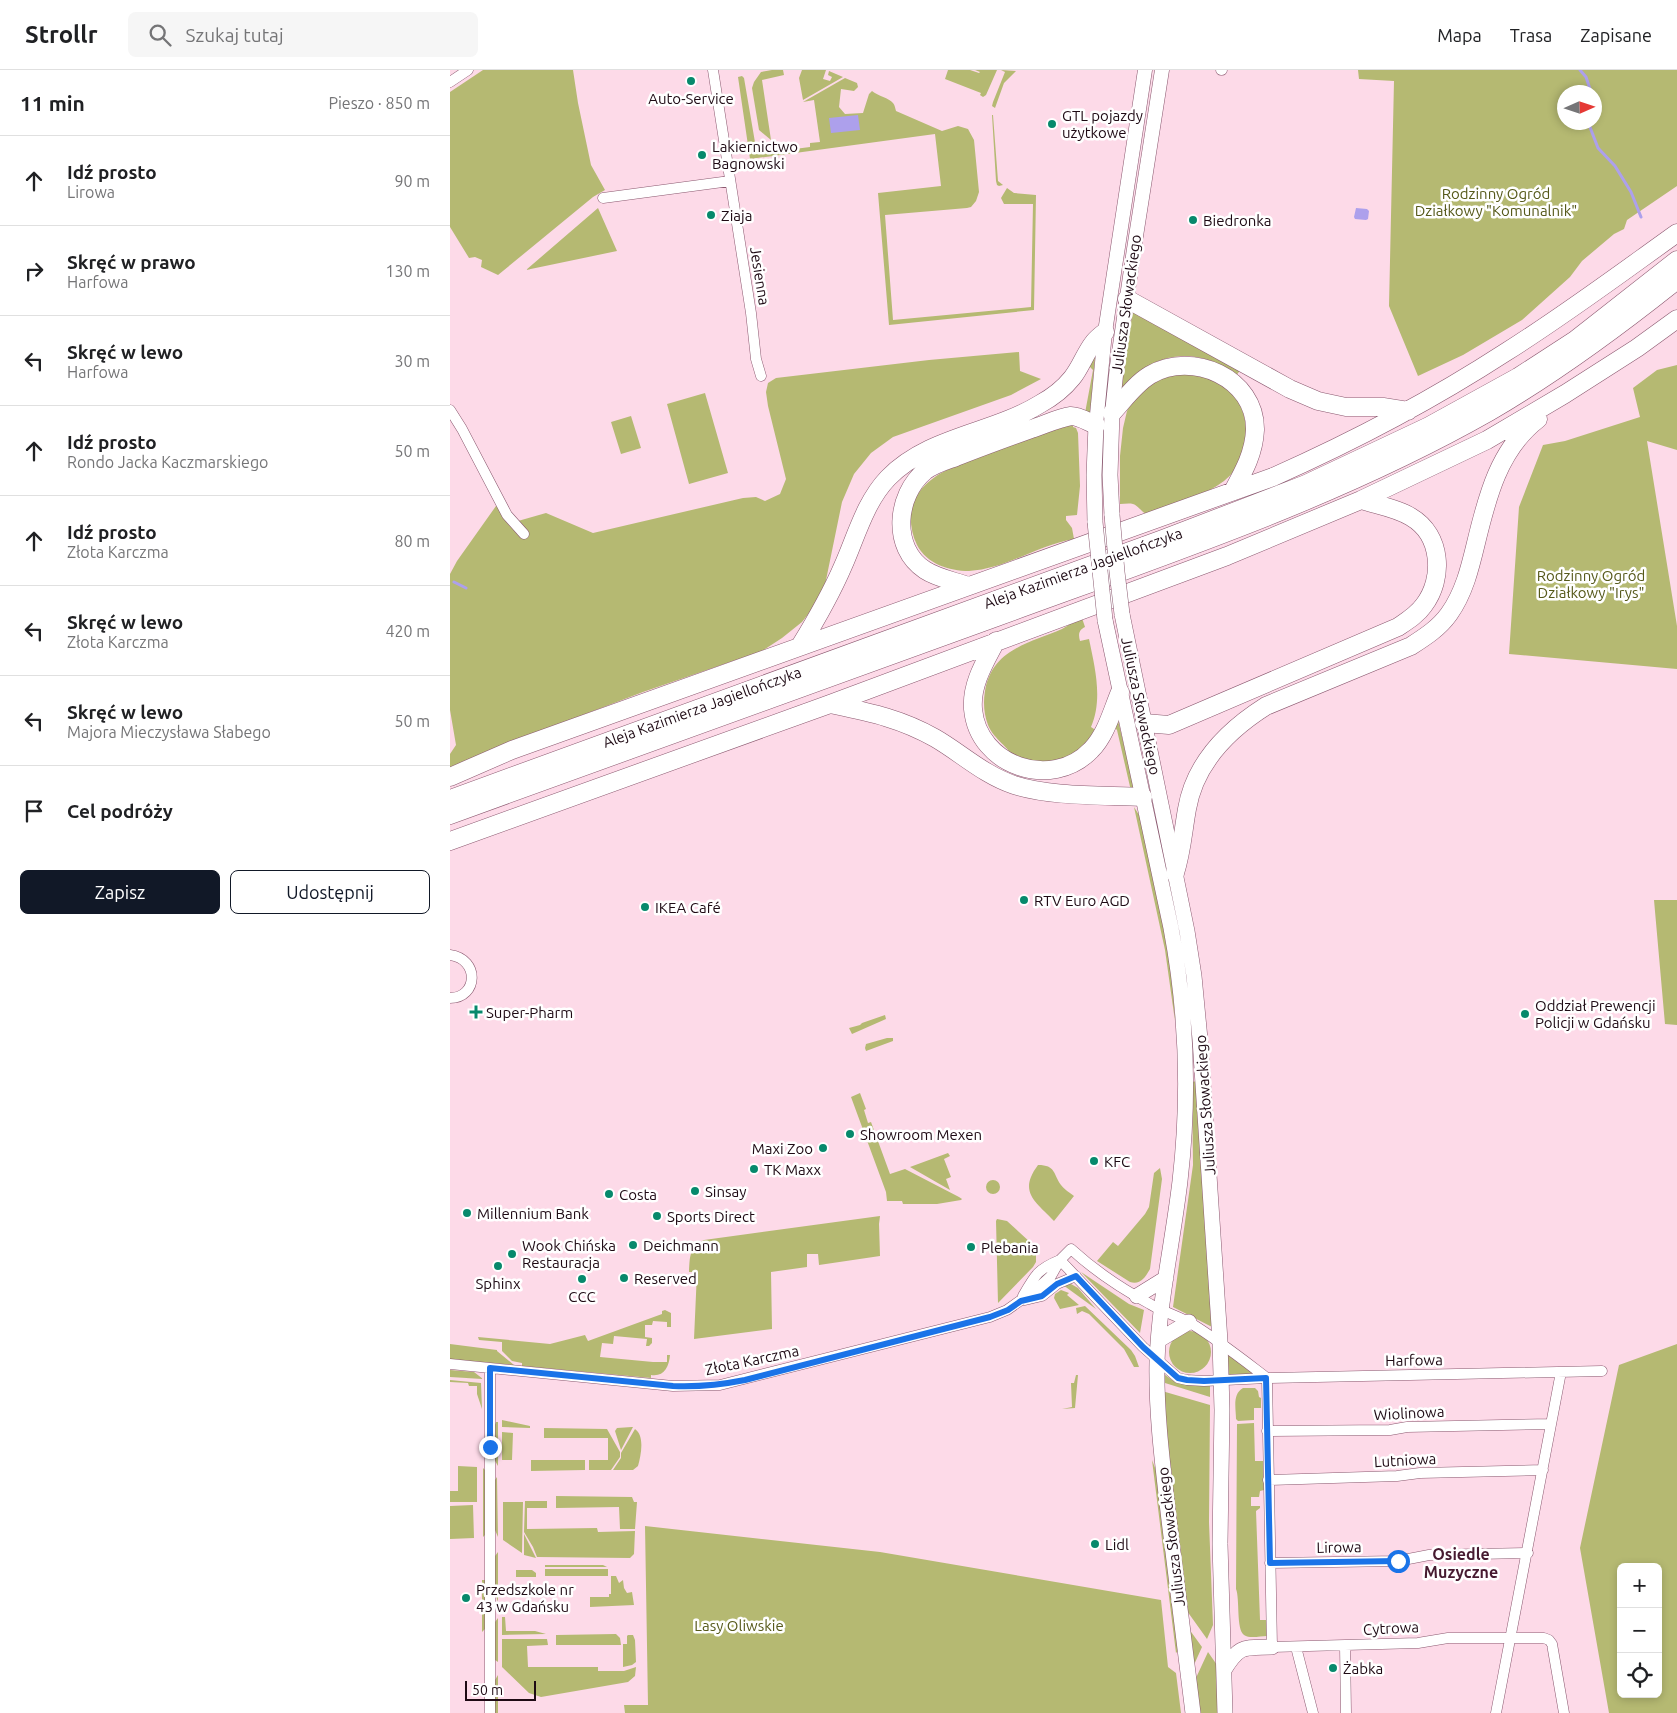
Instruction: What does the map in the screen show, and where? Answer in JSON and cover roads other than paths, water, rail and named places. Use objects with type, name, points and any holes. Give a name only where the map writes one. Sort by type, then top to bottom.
[{"type":"highway","points":[[450,777],[512,750],[1273,477],[1328,453],[1408,411],[1506,352],[1567,312],[1677,233]]},
{"type":"highway","name":"Aleja Kazimierza Jagiellończyka","points":[[450,799],[1163,539],[1306,484],[1429,426],[1518,377],[1575,340],[1677,260]]},
{"type":"highway","name":"Aleja Kazimierza Jagiellończyka","points":[[450,815],[1163,556],[1312,498],[1410,454],[1510,399],[1605,337],[1677,280]]},
{"type":"highway","points":[[1127,299],[1290,388],[1318,401],[1346,407],[1383,407],[1408,411]]},
{"type":"highway","points":[[450,841],[830,704],[1227,556],[1361,500],[1487,440],[1638,348],[1677,319]]},
{"type":"highway","points":[[800,646],[829,597],[871,502],[887,479],[916,455],[938,444],[1027,412],[1042,403],[1071,379],[1094,342],[1105,332]]},
{"type":"highway","points":[[1112,413],[1141,381],[1166,368],[1179,365],[1201,366],[1213,370],[1226,378],[1238,388],[1247,401],[1255,428],[1253,448],[1233,490]]},
{"type":"highway","points":[[1176,873],[1182,852],[1187,807],[1193,788],[1214,750],[1227,734],[1245,719],[1266,706],[1411,646],[1427,636],[1448,614],[1464,586],[1485,505],[1494,477],[1502,462],[1519,437],[1562,400],[1565,394]]},
{"type":"highway","points":[[968,586],[925,570],[914,561],[907,549],[902,535],[903,506],[915,481],[937,464],[1060,419],[1075,416],[1096,425]]},
{"type":"highway","points":[[1144,723],[1169,724],[1398,628],[1412,618],[1423,606],[1436,583],[1436,554],[1433,542],[1427,532],[1413,518],[1402,512],[1361,500]]},
{"type":"highway","points":[[996,641],[975,686],[974,714],[981,735],[986,742],[997,754],[1014,765],[1027,769],[1047,770],[1070,765],[1082,758],[1092,750],[1100,739],[1120,692]]},
{"type":"highway","points":[[830,704],[908,724],[936,739],[994,777],[1028,789],[1045,792],[1143,797]]},
{"type":"highway","points":[[450,855],[470,838],[475,831]]},
{"type":"main road","name":"Juliusza Słowackiego","points":[[1145,70],[1105,332],[1096,425],[1094,474],[1095,522],[1105,620],[1178,969],[1184,1021],[1186,1103],[1180,1180],[1158,1340]]},
{"type":"main road","name":"Juliusza Słowackiego","points":[[1162,70],[1117,366],[1112,413],[1110,475],[1116,572],[1122,614],[1176,873],[1194,976],[1220,1341]]},
{"type":"main road","points":[[1137,1296],[1166,1278]]},
{"type":"main road","points":[[1157,1360],[1158,1340],[1189,1322]]},
{"type":"main road","points":[[1220,1341],[1220,1544],[1225,1713]]},
{"type":"main road","name":"Juliusza Słowackiego","points":[[1157,1360],[1159,1436],[1193,1713]]},
{"type":"main road","points":[[1224,1670],[1233,1654],[1241,1650],[1272,1647]]},
{"type":"street","points":[[450,82],[468,70]]},
{"type":"street","name":"Jesienna","points":[[713,70],[756,359],[761,376]]},
{"type":"street","points":[[603,198],[730,181]]},
{"type":"street","points":[[450,410],[507,515],[524,534]]},
{"type":"street","points":[[450,955],[467,963],[471,969],[472,979],[469,988],[462,995],[450,998]]},
{"type":"street","points":[[1021,1301],[1033,1278],[1043,1267],[1060,1260],[1071,1249],[1089,1265],[1137,1296],[1189,1322],[1220,1341],[1266,1378],[1272,1647]]},
{"type":"street","points":[[1060,1260],[1134,1339],[1178,1378],[1221,1381]]},
{"type":"street","name":"Złota Karczma","points":[[450,1364],[673,1386],[700,1387],[720,1385],[990,1317],[1008,1310],[1021,1301],[1042,1296],[1057,1284],[1076,1276]]},
{"type":"street","points":[[490,1368],[490,1713]]},
{"type":"street","name":"Harfowa","points":[[1221,1381],[1266,1378],[1602,1371]]},
{"type":"street","points":[[1496,1713],[1561,1372]]},
{"type":"street","name":"Wiolinowa","points":[[1267,1431],[1390,1430],[1407,1427],[1552,1424]]},
{"type":"street","name":"Lutniowa","points":[[1268,1480],[1543,1470]]},
{"type":"street","name":"Lirowa","points":[[1270,1563],[1398,1561],[1429,1555],[1528,1553]]},
{"type":"street","points":[[1512,1637],[1544,1638],[1552,1644],[1564,1713]]},
{"type":"street","name":"Cytrowa","points":[[1272,1647],[1345,1646],[1418,1642],[1448,1638],[1512,1637]]},
{"type":"street","points":[[1345,1646],[1346,1713]]},
{"type":"street","points":[[1296,1647],[1312,1713]]},
{"type":"waterway","points":[[1580,70],[1586,77],[1589,85]]},
{"type":"waterway","points":[[1591,130],[1598,148],[1615,166],[1631,192],[1641,217]]},
{"type":"waterway","points":[[454,582],[466,588]]},
{"type":"place","name":"Auto-Service","points":[[691,81]]},
{"type":"place","name":"GTL pojazdy użytkowe","points":[[1052,124]]},
{"type":"place","name":"Lakiernictwo Bagnowski","points":[[702,155]]},
{"type":"place","name":"Ziaja","points":[[711,215]]},
{"type":"place","name":"Biedronka","points":[[1193,220]]},
{"type":"place","name":"RTV Euro AGD","points":[[1024,900]]},
{"type":"place","name":"IKEA Café","points":[[645,907]]},
{"type":"place","name":"Super-Pharm","points":[[476,1012]]},
{"type":"place","name":"Oddział Prewencji Policji w Gdańsku","points":[[1525,1014]]},
{"type":"place","name":"Showroom Mexen","points":[[850,1134]]},
{"type":"place","name":"Maxi Zoo","points":[[823,1148]]},
{"type":"place","name":"KFC","points":[[1094,1161]]},
{"type":"place","name":"TK Maxx","points":[[754,1169]]},
{"type":"place","name":"Sinsay","points":[[695,1191]]},
{"type":"place","name":"Costa","points":[[609,1194]]},
{"type":"place","name":"Millennium Bank","points":[[467,1213]]},
{"type":"place","name":"Sports Direct","points":[[657,1216]]},
{"type":"place","name":"Deichmann","points":[[633,1245]]},
{"type":"place","name":"Plebania","points":[[971,1247]]},
{"type":"place","name":"Wook Chińska Restauracja","points":[[512,1254]]},
{"type":"place","name":"Sphinx","points":[[498,1266]]},
{"type":"place","name":"Reserved","points":[[624,1278]]},
{"type":"place","name":"CCC","points":[[582,1279]]},
{"type":"place","name":"Lidl","points":[[1095,1544]]},
{"type":"place","name":"Przedszkole nr 43 w Gdańsku","points":[[466,1598]]},
{"type":"place","name":"Żabka","points":[[1333,1668]]},
{"type":"district","name":"Osiedle Muzyczne","points":[[1461,1563]]},
{"type":"park label","name":"Rodzinny Ogród Działkowy \"Komunalnik\"","points":[[1496,202]]},
{"type":"park label","name":"Rodzinny Ogród Działkowy \"Irys\"","points":[[1591,584]]},
{"type":"park label","name":"Lasy Oliwskie","points":[[739,1625]]}]
